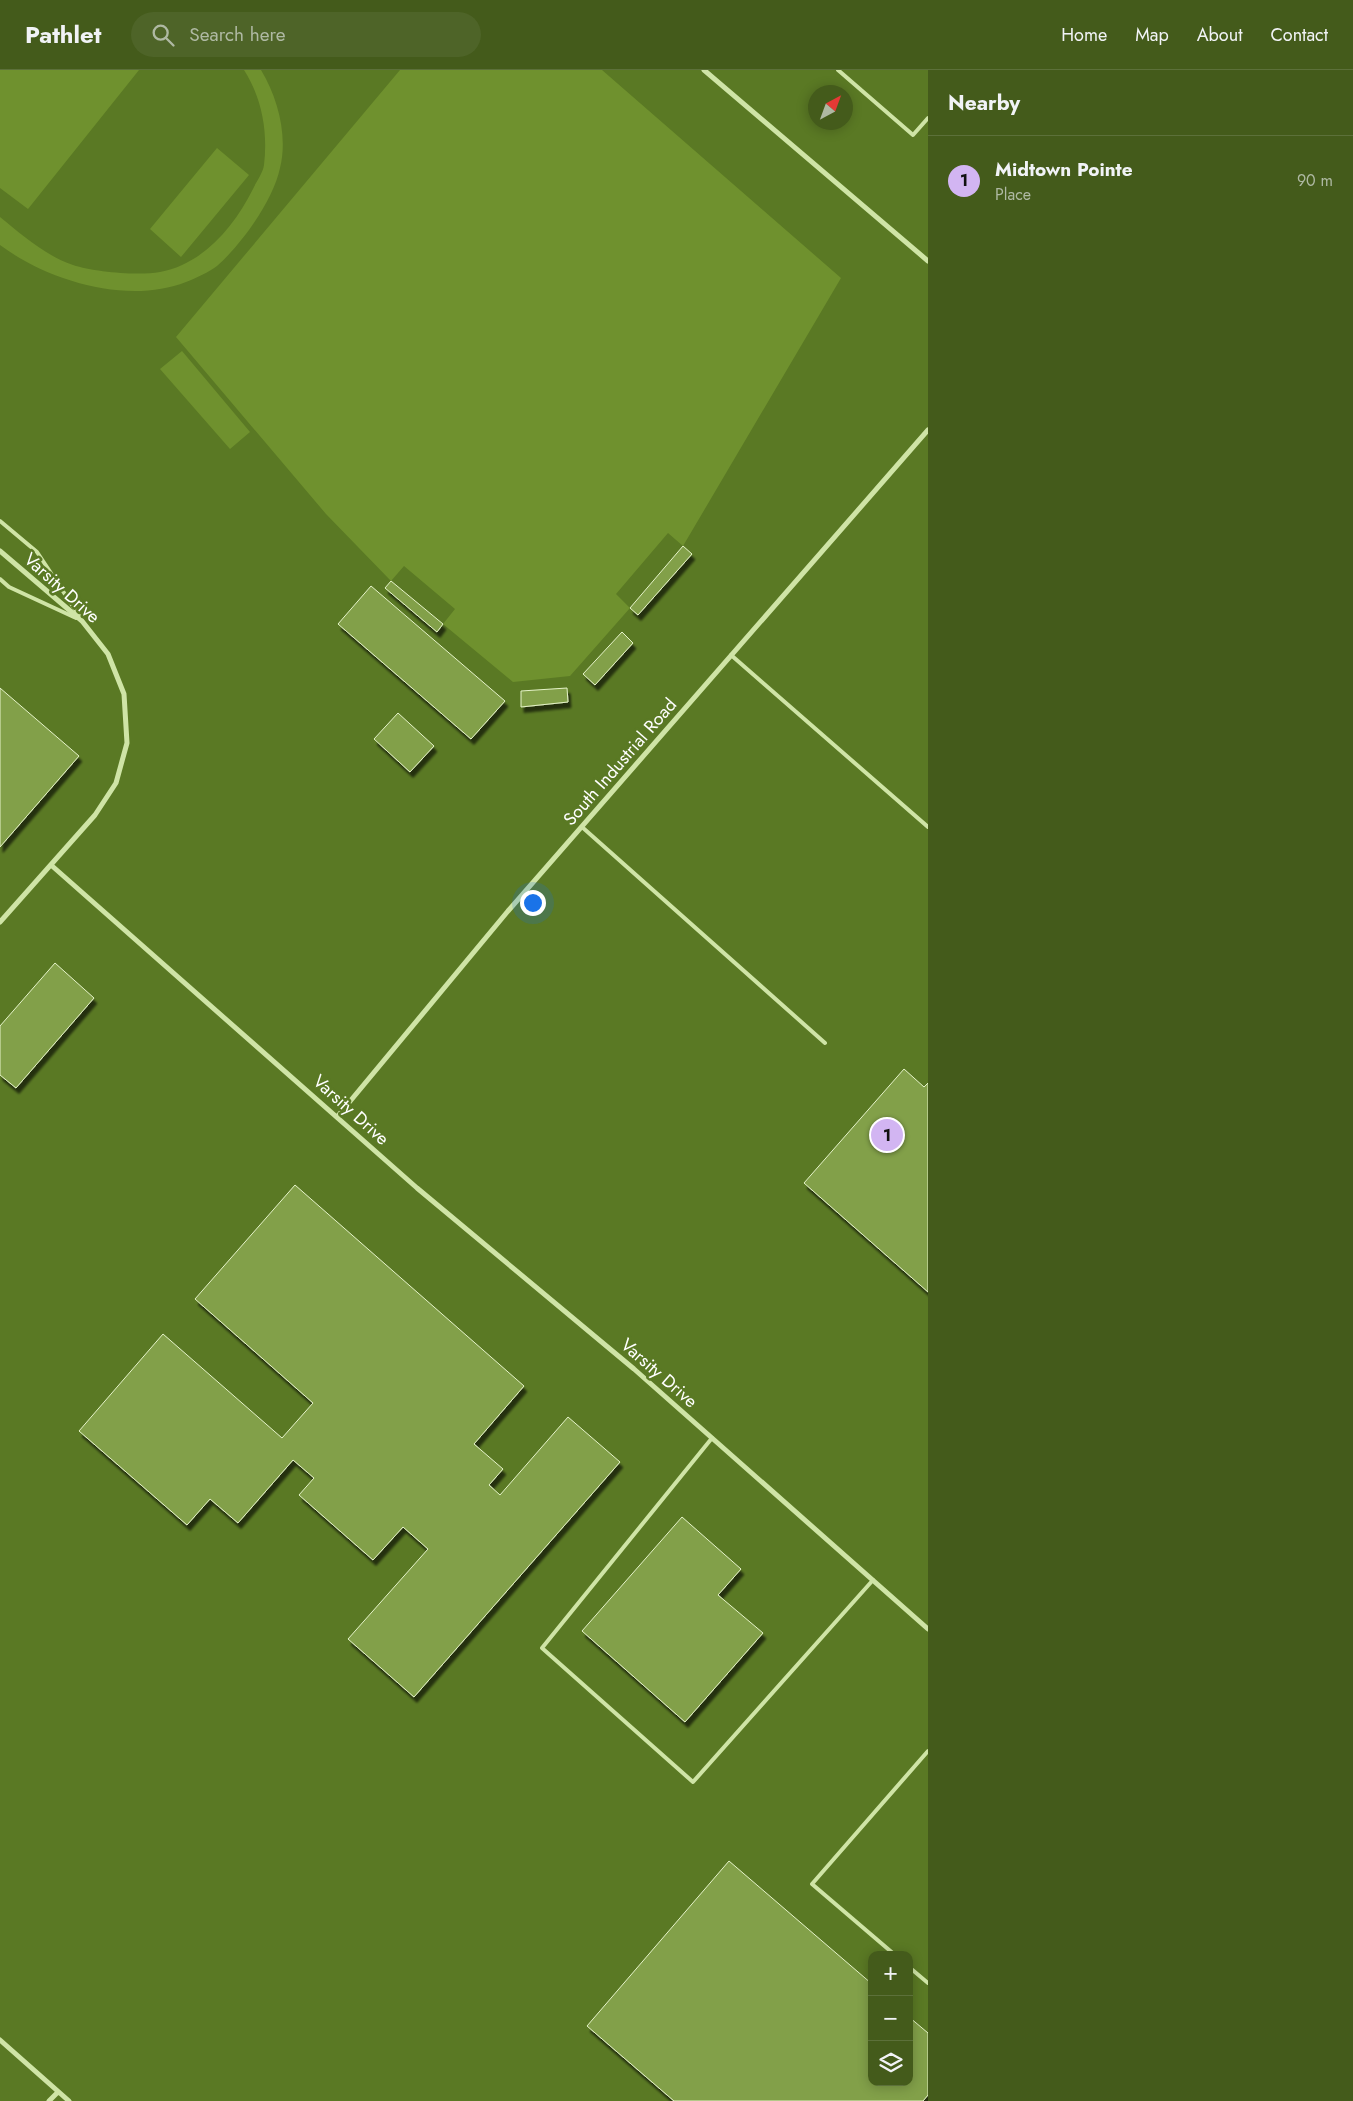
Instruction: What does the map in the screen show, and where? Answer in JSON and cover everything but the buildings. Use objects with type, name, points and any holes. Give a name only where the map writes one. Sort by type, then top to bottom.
[{"type":"street","points":[[704,70],[928,261]]},
{"type":"street","name":"South Industrial Road","points":[[337,1116],[508,911],[928,430]]},
{"type":"street","name":"Varsity Drive","points":[[0,551],[82,621],[108,654],[124,694],[127,743],[116,783],[96,815],[51,865],[417,1188],[634,1369],[928,1629]]},
{"type":"street","points":[[0,922],[51,865]]},
{"type":"street","points":[[0,2040],[69,2101]]},
{"type":"street","points":[[48,2101],[58,2092]]},
{"type":"lane","points":[[838,70],[913,135],[928,118]]},
{"type":"lane","points":[[0,521],[37,552],[82,621]]},
{"type":"lane","points":[[0,579],[9,586],[82,621]]},
{"type":"lane","points":[[731,655],[928,827]]},
{"type":"lane","points":[[582,827],[825,1043]]},
{"type":"lane","points":[[712,1438],[542,1648],[693,1782],[873,1580]]},
{"type":"lane","points":[[890,1951],[812,1884],[928,1751]]},
{"type":"lane","points":[[913,1970],[928,1983]]},
{"type":"green space","points":[[0,70],[139,70],[28,209],[0,188]]},
{"type":"green space","points":[[244,70],[261,70],[267,81],[280,118],[283,143],[282,156],[271,194],[255,222],[217,266],[186,282],[163,288],[139,291],[114,290],[89,286],[65,279],[19,258],[0,245],[0,217],[53,256],[73,265],[92,270],[116,273],[160,272],[176,268],[203,252],[227,230],[245,203],[263,168],[265,140],[262,116],[255,92]]},
{"type":"green space","points":[[400,70],[602,70],[841,278],[683,546],[668,533],[616,594],[630,608],[570,676],[513,682],[443,624],[455,609],[404,566],[391,581],[326,514],[176,337]]},
{"type":"green space","points":[[217,148],[249,175],[181,257],[150,229]]},
{"type":"green space","points":[[182,351],[250,432],[230,449],[160,369]]},
{"type":"place","name":"Midtown Pointe","points":[[887,1135]]}]
